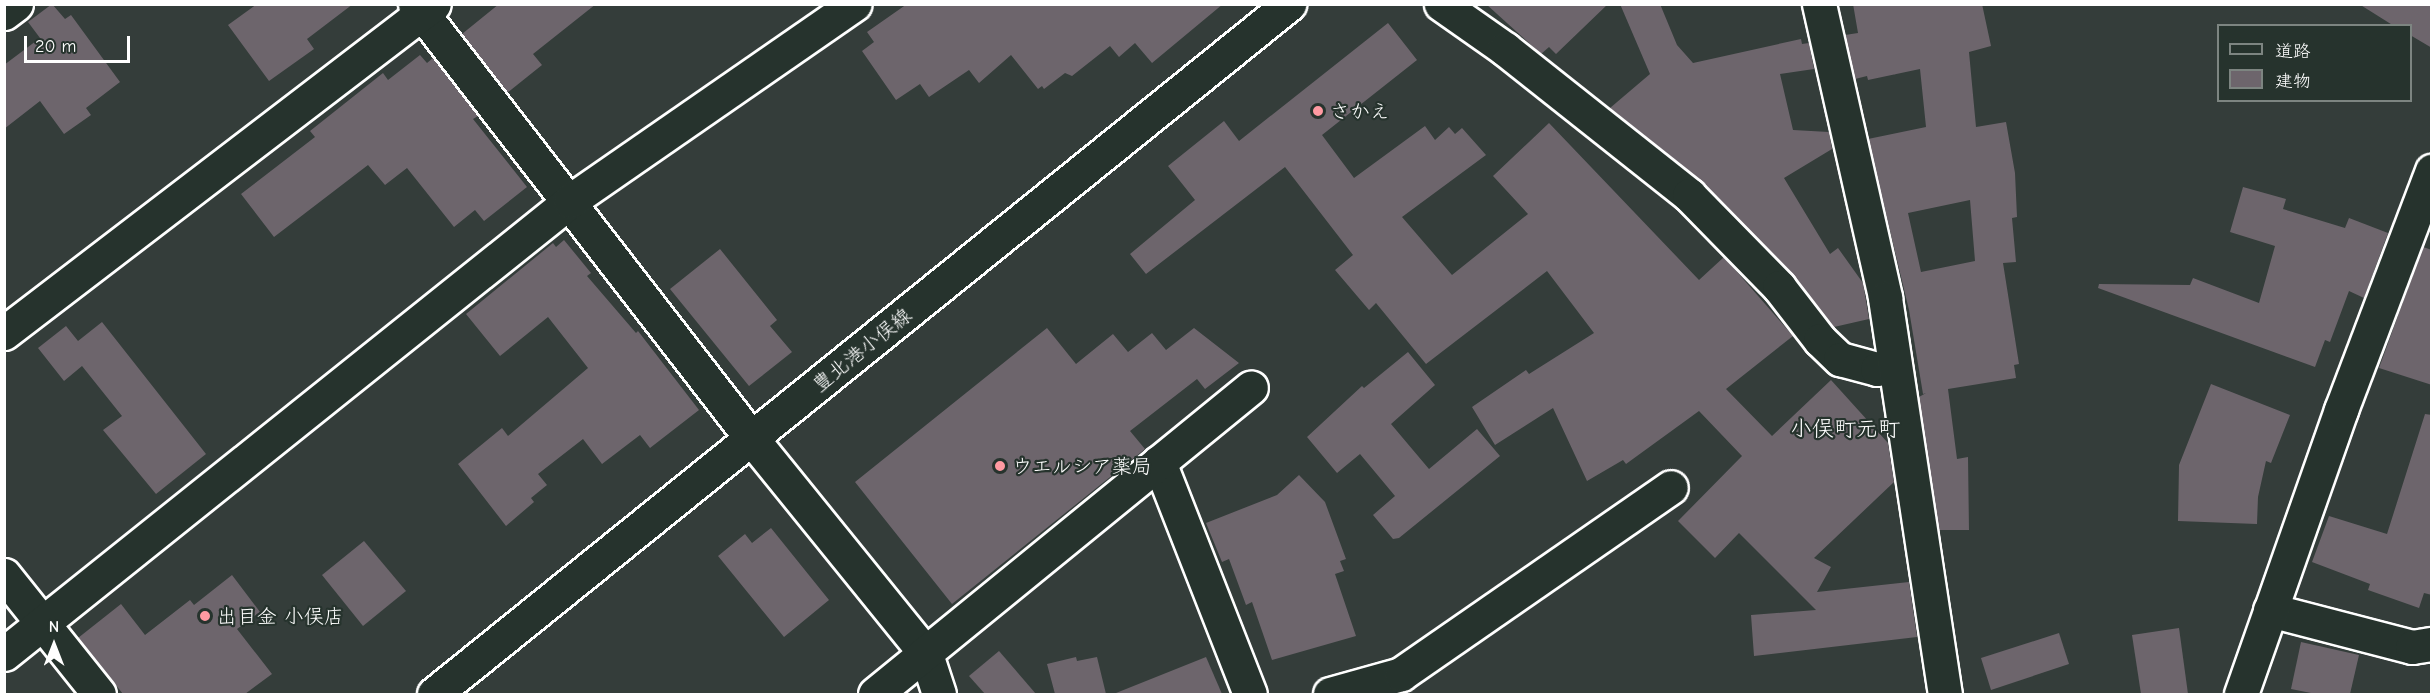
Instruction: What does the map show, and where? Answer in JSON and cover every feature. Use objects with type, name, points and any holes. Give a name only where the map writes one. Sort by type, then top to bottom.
[{"type":"street","points":[[4,13],[16,4]]},
{"type":"street","points":[[4,654],[570,201],[855,4]]},
{"type":"street","name":"豊北港小俣線","points":[[434,694],[1289,4]]},
{"type":"street","points":[[1441,4],[1504,50],[1689,195],[1779,287],[1820,340],[1840,359],[1877,369],[1892,366]]},
{"type":"street","points":[[1819,4],[1885,298],[1892,366],[1945,694]]},
{"type":"street","points":[[4,333],[424,8],[752,439],[926,654],[939,694]]},
{"type":"street","points":[[2241,694],[2432,171]]},
{"type":"street","points":[[875,694],[1251,387]]},
{"type":"street","points":[[1159,462],[1250,694]]},
{"type":"street","points":[[1330,694],[1401,674],[1671,487]]},
{"type":"street","points":[[4,574],[41,625],[99,694]]},
{"type":"street","points":[[2270,610],[2412,647],[2432,644]]},
{"type":"building","points":[[52,4],[65,19],[71,15],[120,82],[86,108],[91,115],[64,134],[40,101],[4,129],[4,65],[40,38],[28,22]]},
{"type":"building","points":[[257,4],[353,4],[307,39],[314,49],[269,81],[228,25]]},
{"type":"building","points":[[499,4],[596,4],[533,54],[542,65],[507,93],[462,34]]},
{"type":"building","points":[[907,4],[1223,4],[1152,63],[1135,43],[1119,57],[1110,46],[1072,76],[1065,73],[1044,89],[1042,86],[1038,89],[1011,55],[979,83],[969,70],[929,97],[920,84],[896,100],[862,51],[874,42],[867,32]]},
{"type":"building","points":[[1486,4],[1608,4],[1556,54],[1549,47],[1541,54]]},
{"type":"building","points":[[1620,4],[1660,4],[1677,45],[1693,63],[1801,39],[1802,44],[1809,43],[1814,69],[1780,74],[1793,130],[1829,132],[1832,149],[1784,178],[1830,254],[1838,248],[1863,283],[1869,319],[1834,327],[1792,274],[1702,182],[1610,108],[1650,74]]},
{"type":"building","points":[[1853,4],[1982,4],[1991,46],[1969,52],[1976,127],[2006,122],[2015,173],[2017,217],[2012,218],[2016,262],[2003,263],[2019,364],[2014,365],[2016,378],[1948,389],[1957,459],[1968,457],[1969,530],[1939,530],[1919,397],[1926,393],[1923,394],[1909,310],[1868,139],[1926,127],[1920,69],[1868,80],[1867,76],[1855,79],[1845,35],[1858,33]],"holes":[[[1970,200],[1975,261],[1921,272],[1908,213]]]},
{"type":"building","points":[[2359,4],[2432,4],[2432,48],[2412,36],[2412,24],[2391,24]]},
{"type":"building","points":[[1388,23],[1417,60],[1322,135],[1354,178],[1425,126],[1435,140],[1449,127],[1455,134],[1462,128],[1486,155],[1402,217],[1452,275],[1528,214],[1493,176],[1549,123],[1699,280],[1724,257],[1793,336],[1726,389],[1772,436],[1831,380],[1888,443],[1894,482],[1814,558],[1831,567],[1817,592],[1909,582],[1917,637],[1754,656],[1751,615],[1816,610],[1739,533],[1715,558],[1678,521],[1742,456],[1699,411],[1626,464],[1623,460],[1587,481],[1553,408],[1495,445],[1472,407],[1526,370],[1529,374],[1594,333],[1547,271],[1426,364],[1376,303],[1369,310],[1335,270],[1353,255],[1285,167],[1146,274],[1130,254],[1195,200],[1168,166],[1224,121],[1239,141]]},
{"type":"building","points":[[420,55],[427,63],[433,58],[478,116],[473,119],[527,187],[484,221],[475,210],[454,227],[407,168],[385,185],[368,165],[274,237],[241,194],[315,137],[310,131],[383,73],[388,80]]},
{"type":"building","points":[[2243,187],[2286,199],[2283,209],[2345,228],[2349,218],[2388,233],[2364,298],[2349,291],[2330,342],[2325,340],[2315,367],[2098,288],[2099,284],[2190,285],[2193,278],[2259,303],[2275,246],[2230,232]]},
{"type":"building","points":[[564,240],[591,273],[587,276],[636,333],[638,331],[699,410],[650,448],[640,435],[602,464],[583,439],[538,474],[547,485],[531,498],[534,502],[506,526],[458,464],[502,428],[508,436],[588,368],[548,317],[500,356],[466,314],[553,243],[556,247]]},
{"type":"building","points":[[2423,247],[2432,250],[2432,385],[2379,368]]},
{"type":"building","points":[[720,249],[777,320],[770,326],[792,352],[749,386],[670,289]]},
{"type":"building","points":[[102,322],[206,454],[156,494],[103,430],[122,416],[82,366],[64,381],[38,348],[66,326],[78,341]]},
{"type":"building","name":"ウエルシア薬局","points":[[1047,328],[1076,364],[1113,334],[1128,352],[1152,333],[1166,350],[1194,328],[1239,363],[1205,389],[1197,379],[1130,431],[1145,449],[952,604],[855,482]]},
{"type":"building","points":[[1408,352],[1435,385],[1391,424],[1429,469],[1477,429],[1500,456],[1399,538],[1393,539],[1373,515],[1395,496],[1360,454],[1337,473],[1307,437],[1362,386],[1364,388]]},
{"type":"building","points":[[2211,384],[2290,415],[2271,463],[2266,461],[2258,497],[2257,524],[2178,521],[2179,465]]},
{"type":"building","points":[[2425,414],[2432,415],[2432,595],[2424,593],[2419,608],[2368,590],[2370,584],[2312,562],[2329,516],[2387,534]]},
{"type":"building","points":[[1299,475],[1325,502],[1346,559],[1340,561],[1344,571],[1335,574],[1356,636],[1272,660],[1252,602],[1246,605],[1229,559],[1222,562],[1206,523],[1277,495]]},
{"type":"building","points":[[771,528],[829,600],[784,637],[718,556],[745,534],[752,543]]},
{"type":"building","points":[[364,541],[406,591],[363,626],[322,575]]},
{"type":"building","points":[[232,575],[260,612],[237,629],[272,674],[245,694],[123,694],[78,638],[121,604],[145,635],[190,600],[194,605]]},
{"type":"building","points":[[2179,628],[2188,694],[2141,694],[2132,635]]},
{"type":"building","points":[[2059,633],[2069,664],[1991,690],[1981,658]]},
{"type":"building","points":[[2301,642],[2359,655],[2350,694],[2316,694],[2291,689]]},
{"type":"building","points":[[999,651],[1036,694],[985,694],[969,676]]},
{"type":"building","points":[[1076,657],[1077,661],[1097,657],[1106,694],[1055,694],[1047,664]]},
{"type":"building","points":[[1206,657],[1222,694],[1116,694],[1116,693]]},
{"type":"place","name":"さかえ","points":[[1318,111]]},
{"type":"place","name":"ウエルシア薬局","points":[[1000,466]]},
{"type":"place","name":"出目金 小俣店","points":[[205,616]]},
{"type":"district","name":"小俣町元町","points":[[1845,430]]}]
